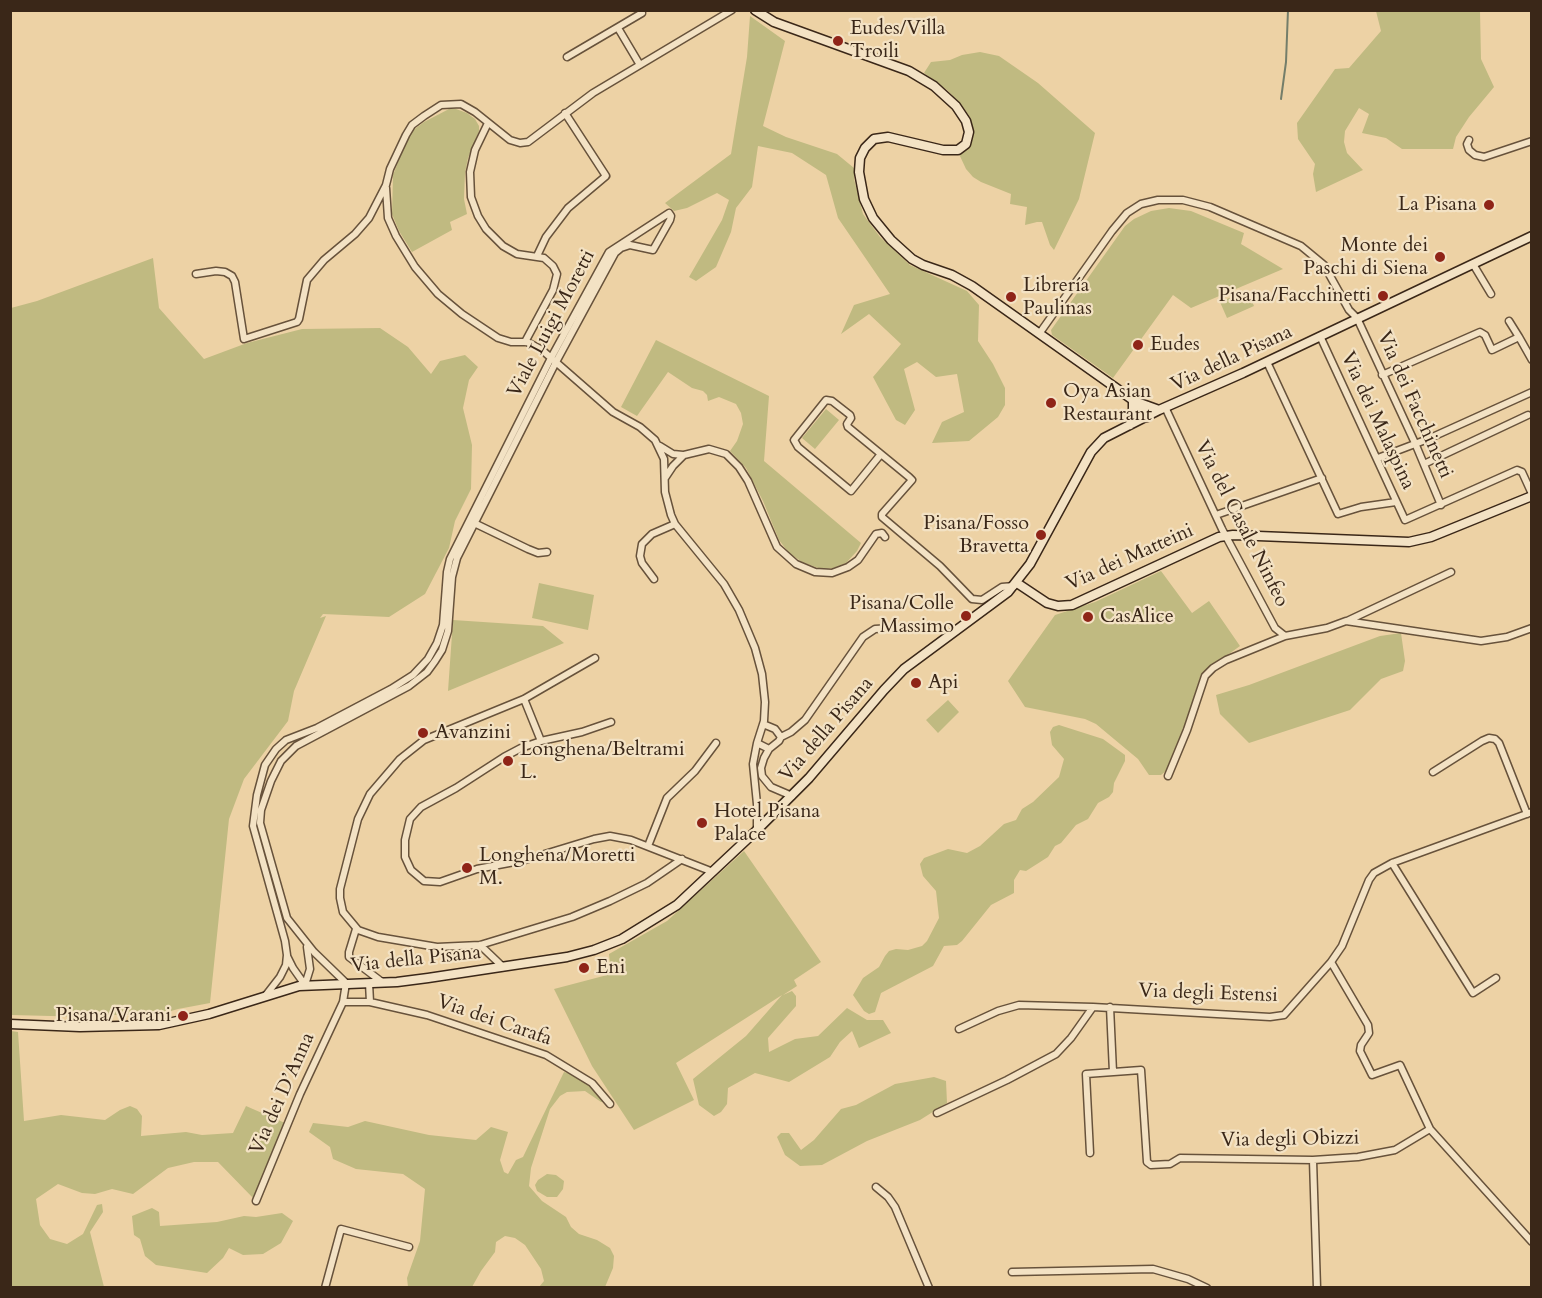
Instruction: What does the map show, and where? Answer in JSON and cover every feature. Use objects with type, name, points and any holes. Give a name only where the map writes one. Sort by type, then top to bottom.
[{"type":"main road","points":[[755,10],[771,20],[909,71],[934,86],[956,106],[969,130],[967,142],[958,150],[943,150],[888,137],[877,138],[866,145],[859,164],[864,199],[870,213],[883,231],[909,257],[922,265],[963,280],[1133,400],[1148,417]]},
{"type":"main road","points":[[765,10],[771,20]]},
{"type":"main road","name":"Via della Pisana","points":[[10,1024],[80,1027],[159,1025],[209,1014],[305,985],[413,981],[567,957],[606,946],[643,927],[673,907],[713,872],[792,796],[904,669],[1004,596],[1030,564],[1093,450],[1104,438],[1532,236]]},
{"type":"main road","points":[[1133,400],[1162,409]]},
{"type":"main road","points":[[1130,425],[1133,400]]},
{"type":"main road","points":[[1227,535],[1409,542],[1431,537],[1532,495]]},
{"type":"main road","name":"Via dei Matteini","points":[[1015,584],[1050,604],[1072,605],[1208,541],[1227,535]]},
{"type":"street","points":[[196,274],[216,271],[232,276],[235,282],[243,339],[298,321],[307,280],[326,257],[366,222],[386,185],[390,169],[408,132],[418,120],[434,109],[447,104],[461,104],[510,140],[523,143],[533,139],[593,93],[732,10]]},
{"type":"street","points":[[567,57],[642,13]]},
{"type":"street","points":[[618,28],[640,65]]},
{"type":"street","points":[[537,256],[546,237],[568,208],[606,176],[565,113]]},
{"type":"street","points":[[488,123],[476,145],[472,161],[471,190],[475,212],[486,229],[503,246],[522,255],[544,258],[553,266],[557,274],[557,280],[525,342]]},
{"type":"street","points":[[1469,140],[1467,145],[1469,150],[1475,155],[1484,157],[1532,141]]},
{"type":"street","points":[[386,185],[391,227],[406,254],[431,286],[462,314],[488,332],[506,341],[525,342],[538,348],[614,412],[645,430],[657,444],[673,454],[684,455],[709,448],[730,457],[748,481],[777,548],[796,564],[810,571],[827,574],[842,570],[858,560],[876,534],[882,533],[885,537]]},
{"type":"street","name":"Via dei Facchinetti","points":[[1039,334],[1121,219],[1135,208],[1158,200],[1196,202],[1301,246],[1324,265],[1349,310],[1357,318],[1441,505]]},
{"type":"street","name":"Viale Luigi Moretti","points":[[305,985],[287,955],[255,834],[253,817],[264,768],[276,749],[288,739],[317,728],[391,689],[410,677],[425,663],[435,648],[442,629],[448,564],[605,258],[613,248],[670,214],[671,217],[653,250],[626,245],[615,253],[553,360]]},
{"type":"street","points":[[650,225],[659,229],[661,237]]},
{"type":"street","points":[[635,235],[641,246]]},
{"type":"street","points":[[1473,264],[1491,294]]},
{"type":"street","points":[[1509,321],[1532,360]]},
{"type":"street","points":[[1382,375],[1480,332],[1485,335],[1492,350],[1519,337]]},
{"type":"street","name":"Via dei Malaspina","points":[[1320,336],[1405,520],[1441,505]]},
{"type":"street","points":[[1267,362],[1338,514],[1361,507],[1396,502]]},
{"type":"street","points":[[1378,458],[1532,392]]},
{"type":"street","points":[[881,454],[851,491],[798,447],[794,440],[829,399],[850,415],[848,427],[881,454],[912,480],[882,514],[882,517],[940,566],[972,599],[982,600],[1002,587],[1015,584]]},
{"type":"street","name":"Via del Casale Ninfeo","points":[[1162,409],[1275,628],[1285,636],[1226,660],[1205,676],[1168,776]]},
{"type":"street","points":[[1424,464],[1528,415]]},
{"type":"street","points":[[657,444],[664,463],[668,507],[675,524],[718,576],[736,605],[751,638],[764,681],[763,724],[753,764],[757,792],[757,830]]},
{"type":"street","points":[[665,478],[673,465],[684,455]]},
{"type":"street","points":[[1441,505],[1517,470],[1522,472],[1532,495]]},
{"type":"street","points":[[1216,515],[1322,478]]},
{"type":"street","points":[[472,521],[528,549],[538,553],[547,552]]},
{"type":"street","name":"Viale Luigi Moretti","points":[[346,983],[304,941],[286,916],[261,826],[261,813],[278,765],[292,749],[409,686],[432,667],[448,635],[452,577],[472,521]]},
{"type":"street","points":[[654,579],[644,569],[640,556],[642,544],[652,534],[675,524]]},
{"type":"street","points":[[1285,636],[1326,628],[1346,621],[1451,572]]},
{"type":"street","points":[[1346,621],[1473,641],[1498,639],[1532,628]]},
{"type":"street","points":[[792,796],[769,786],[764,779],[761,770],[769,749],[781,737],[805,720],[863,637],[875,629],[892,628]]},
{"type":"street","points":[[595,658],[524,699],[461,723],[421,742],[400,759],[370,794],[356,826],[339,892],[343,912],[356,929],[372,936],[449,948],[480,945],[572,917],[601,905],[647,883],[682,860]]},
{"type":"street","points":[[524,699],[540,741]]},
{"type":"street","points":[[611,722],[582,732],[540,741],[511,753],[415,811],[408,825],[404,847],[406,862],[414,874],[428,882],[444,881],[471,871],[532,858],[598,837],[616,837],[648,846],[713,872]]},
{"type":"street","points":[[763,724],[775,729],[781,737]]},
{"type":"street","points":[[1433,772],[1482,741],[1489,738],[1495,739],[1499,743],[1529,813]]},
{"type":"street","points":[[268,790],[264,784],[266,774],[271,762],[288,739]]},
{"type":"street","points":[[648,846],[667,798],[695,771],[716,743]]},
{"type":"street","points":[[757,743],[769,749]]},
{"type":"street","points":[[757,792],[769,786]]},
{"type":"street","name":"Via degli Estensi","points":[[959,1029],[998,1011],[1019,1005],[1110,1007],[1281,1016],[1288,1012],[1330,962],[1345,940],[1370,878],[1376,871],[1392,863],[1529,813]]},
{"type":"street","points":[[1392,863],[1473,993],[1496,978]]},
{"type":"street","points":[[356,929],[349,957],[382,983]]},
{"type":"street","name":"Viale Luigi Moretti","points":[[304,941],[310,966],[305,985]]},
{"type":"street","points":[[480,945],[503,967]]},
{"type":"street","points":[[265,997],[280,977],[286,965],[287,955]]},
{"type":"street","points":[[1330,962],[1368,1025],[1369,1033],[1360,1051],[1372,1075],[1400,1065],[1430,1129],[1532,1242]]},
{"type":"street","name":"Via dei D’Anna","points":[[256,1201],[300,1094],[343,1002],[346,983]]},
{"type":"street","points":[[369,983],[370,1002]]},
{"type":"street","name":"Via dei Carafa","points":[[343,1002],[370,1002],[427,1015],[546,1055],[592,1083],[610,1104]]},
{"type":"street","points":[[937,1113],[1007,1080],[1056,1053],[1071,1038],[1093,1007]]},
{"type":"street","points":[[1090,1153],[1086,1074],[1113,1072],[1110,1007]]},
{"type":"street","name":"Via degli Obizzi","points":[[1113,1072],[1141,1070],[1147,1162],[1153,1165],[1167,1164],[1180,1158],[1313,1160],[1358,1157],[1389,1152],[1404,1146],[1430,1129]]},
{"type":"street","points":[[1313,1160],[1317,1287]]},
{"type":"street","points":[[876,1187],[888,1197],[895,1207],[929,1287]]},
{"type":"street","points":[[325,1287],[341,1229],[410,1247]]},
{"type":"street","points":[[1012,1272],[1153,1269],[1207,1287]]},
{"type":"shaded area","points":[[1376,11],[1480,11],[1481,59],[1494,87],[1469,117],[1456,137],[1453,149],[1402,149],[1386,138],[1362,133],[1369,114],[1359,108],[1345,131],[1344,142],[1347,153],[1363,170],[1316,192],[1313,174],[1315,164],[1298,139],[1297,123],[1335,69],[1349,68],[1381,31]]},
{"type":"shaded area","points":[[750,16],[785,41],[763,126],[786,137],[837,154],[854,168],[854,179],[863,214],[880,237],[910,265],[967,291],[979,305],[978,341],[1005,388],[1005,405],[998,417],[969,441],[932,443],[942,422],[964,412],[957,374],[936,377],[917,362],[904,369],[915,410],[905,425],[896,420],[873,377],[901,344],[869,314],[841,334],[854,305],[890,294],[838,218],[826,175],[792,153],[758,146],[752,187],[736,208],[731,232],[716,267],[696,281],[689,277],[722,220],[729,200],[717,193],[687,208],[674,211],[665,203],[731,154],[747,57]]},
{"type":"shaded area","points":[[980,52],[999,56],[1038,83],[1095,133],[1079,199],[1054,250],[1042,222],[1025,225],[1027,207],[1010,204],[1011,194],[981,182],[966,169],[959,154],[970,144],[972,138],[970,117],[947,90],[924,73],[931,62],[950,60]]},
{"type":"shaded area","points":[[449,109],[467,113],[475,119],[479,126],[465,173],[464,199],[467,214],[450,222],[452,230],[412,252],[392,214],[393,175],[412,131]]},
{"type":"shaded area","points":[[1169,208],[1191,211],[1244,233],[1241,244],[1283,269],[1191,308],[1173,295],[1113,378],[1052,335],[1051,330],[1125,226],[1151,211]]},
{"type":"shaded area","points":[[153,258],[159,308],[204,359],[247,343],[302,329],[380,328],[408,347],[431,374],[440,361],[465,355],[478,367],[469,380],[463,408],[472,445],[471,489],[455,521],[449,548],[425,594],[389,617],[323,614],[320,618],[326,616],[294,691],[288,721],[244,779],[229,819],[210,1003],[157,1015],[91,1017],[11,1015],[11,308],[37,301]]},
{"type":"shaded area","points":[[1247,290],[1254,306],[1227,318],[1220,302]]},
{"type":"shaded area","points":[[656,340],[769,396],[764,461],[861,543],[846,563],[833,568],[821,569],[802,562],[789,553],[779,540],[746,468],[730,451],[737,441],[743,424],[736,404],[719,397],[708,401],[703,391],[692,388],[668,372],[637,416],[621,407]]},
{"type":"shaded area","points":[[826,409],[839,420],[815,449],[802,438]]},
{"type":"shaded area","points":[[1161,571],[1192,613],[1209,601],[1240,646],[1201,674],[1176,754],[1161,775],[1149,775],[1138,759],[1096,724],[1085,719],[1025,707],[1008,681],[1055,615],[1095,602]]},
{"type":"shaded area","points":[[539,583],[594,595],[588,630],[532,618]]},
{"type":"shaded area","points":[[453,620],[543,626],[564,643],[448,691]]},
{"type":"shaded area","points":[[1401,633],[1405,661],[1403,671],[1381,679],[1350,710],[1249,743],[1220,714],[1216,695],[1380,636]]},
{"type":"shaded area","points":[[948,700],[959,712],[938,733],[926,720]]},
{"type":"shaded area","points":[[1059,725],[1103,739],[1125,755],[1125,761],[1114,783],[1113,792],[1098,803],[1088,819],[1076,825],[1061,843],[1055,846],[1048,857],[1026,871],[1020,870],[1014,880],[1014,893],[991,905],[962,941],[957,945],[944,946],[933,966],[881,993],[875,1012],[869,1014],[864,1011],[853,995],[863,978],[879,967],[889,951],[908,950],[922,946],[939,918],[936,891],[923,876],[920,864],[924,858],[948,849],[967,853],[980,846],[1004,824],[1016,820],[1022,809],[1033,802],[1059,777],[1064,759],[1052,745],[1050,732],[1053,727]]},
{"type":"shaded area","points":[[744,851],[821,962],[794,980],[797,986],[783,995],[792,991],[796,996],[796,1006],[768,1038],[769,1052],[795,1039],[818,1036],[847,1008],[867,1020],[883,1020],[891,1033],[859,1048],[852,1031],[840,1042],[830,1057],[789,1082],[755,1073],[728,1088],[727,1104],[721,1112],[714,1116],[699,1105],[693,1079],[746,1036],[782,995],[676,1063],[694,1100],[634,1130],[592,1066],[554,989],[611,974],[609,954],[667,921]]},
{"type":"shaded area","points":[[11,1031],[18,1032],[24,1121],[61,1115],[105,1120],[130,1106],[137,1109],[142,1116],[141,1136],[186,1132],[202,1135],[233,1133],[246,1106],[285,1123],[253,1198],[218,1162],[194,1162],[168,1168],[133,1194],[112,1189],[95,1194],[82,1193],[58,1184],[36,1199],[40,1225],[50,1239],[67,1244],[83,1234],[97,1205],[102,1204],[103,1212],[90,1232],[104,1287],[11,1288]]},
{"type":"shaded area","points":[[564,1072],[586,1083],[599,1094],[603,1102],[585,1091],[567,1092],[560,1096],[550,1109],[531,1168],[529,1186],[542,1201],[566,1217],[571,1227],[579,1234],[597,1240],[610,1248],[614,1256],[613,1268],[605,1287],[539,1287],[544,1281],[541,1269],[525,1245],[515,1238],[505,1236],[496,1242],[495,1252],[472,1287],[408,1287],[407,1278],[420,1241],[425,1189],[403,1174],[356,1169],[333,1159],[330,1147],[309,1132],[313,1123],[348,1127],[365,1121],[429,1135],[476,1140],[491,1127],[508,1132],[500,1160],[504,1172],[508,1174],[516,1160],[523,1157]]},
{"type":"shaded area","points":[[934,1077],[946,1081],[947,1103],[920,1120],[867,1141],[822,1165],[800,1166],[785,1155],[777,1137],[781,1133],[789,1133],[801,1150],[814,1140],[841,1109],[856,1105],[895,1084]]},
{"type":"shaded area","points":[[547,1174],[556,1175],[564,1181],[563,1189],[557,1197],[547,1197],[537,1191],[535,1185]]},
{"type":"shaded area","points":[[152,1208],[159,1212],[160,1226],[217,1222],[244,1216],[256,1217],[282,1213],[293,1221],[281,1243],[263,1254],[243,1255],[229,1248],[223,1258],[207,1273],[156,1265],[145,1256],[140,1239],[134,1235],[132,1216]]},
{"type":"waterway","points":[[1281,99],[1286,62],[1288,10]]},
{"type":"place","name":"Eudes/Villa Troili","points":[[838,41]]},
{"type":"place","name":"La Pisana","points":[[1489,205]]},
{"type":"place","name":"Monte dei Paschi di Siena","points":[[1440,257]]},
{"type":"place","name":"Pisana/Facchinetti","points":[[1383,296]]},
{"type":"place","name":"Librería Paulinas","points":[[1011,297]]},
{"type":"place","name":"Eudes","points":[[1138,345]]},
{"type":"place","name":"Oya Asian Restaurant","points":[[1051,403]]},
{"type":"place","name":"Pisana/Fosso Bravetta","points":[[1041,535]]},
{"type":"place","name":"Pisana/Colle Massimo","points":[[966,616]]},
{"type":"place","name":"CasAlice","points":[[1088,617]]},
{"type":"place","name":"Api","points":[[916,683]]},
{"type":"place","name":"Avanzini","points":[[423,733]]},
{"type":"place","name":"Longhena/Beltrami L.","points":[[508,761]]},
{"type":"place","name":"Hotel Pisana Palace","points":[[702,823]]},
{"type":"place","name":"Longhena/Moretti M.","points":[[467,868]]},
{"type":"place","name":"Eni","points":[[584,968]]},
{"type":"place","name":"Pisana/Varani","points":[[183,1016]]}]
